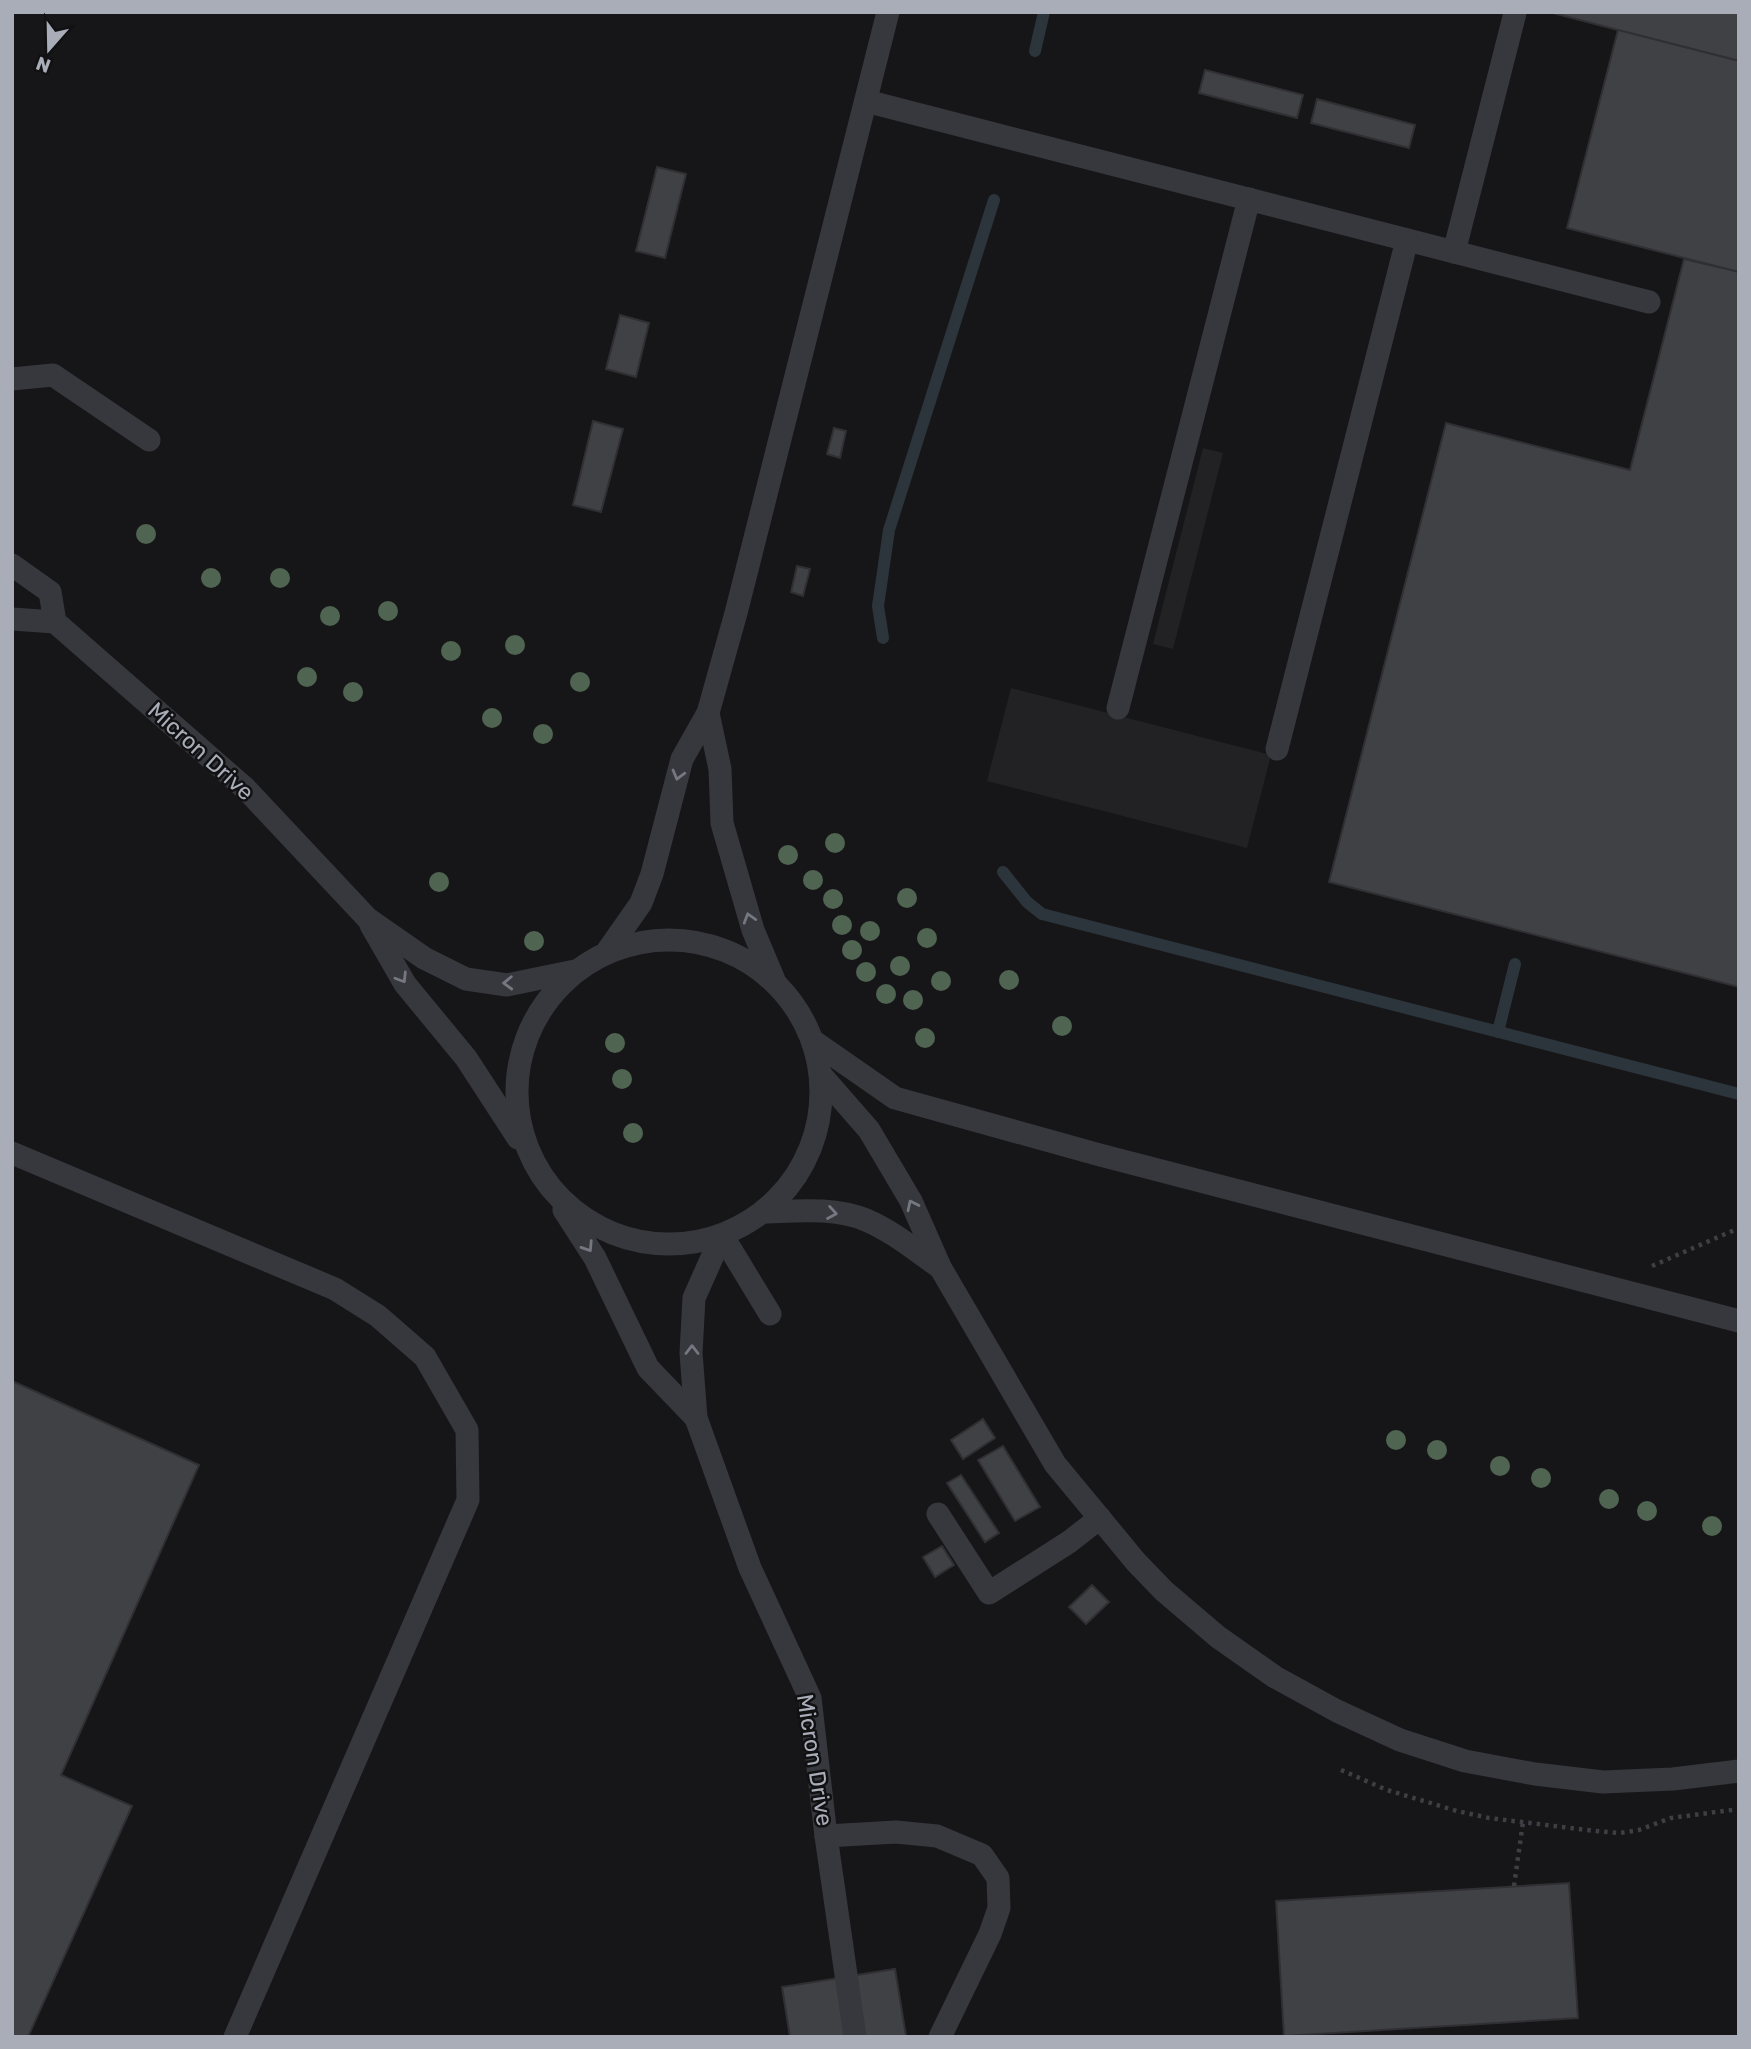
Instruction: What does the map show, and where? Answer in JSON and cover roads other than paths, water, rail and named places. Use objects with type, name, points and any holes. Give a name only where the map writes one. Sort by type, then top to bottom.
[{"type":"lane","points":[[606,953],[641,903],[652,874],[682,759],[708,713],[736,613],[888,12]]},
{"type":"lane","points":[[1454,252],[1515,13]]},
{"type":"lane","points":[[866,101],[1649,302]]},
{"type":"lane","points":[[1118,708],[1249,200]]},
{"type":"lane","points":[[1277,750],[1407,240]]},
{"type":"lane","points":[[12,379],[53,375],[149,440]]},
{"type":"lane","points":[[12,565],[50,592],[55,622],[12,619]]},
{"type":"lane","name":"Micron Drive","points":[[55,622],[246,789],[368,919],[424,958],[466,979],[507,985],[575,971]]},
{"type":"lane","points":[[708,713],[720,769],[722,823],[753,930],[774,981]]},
{"type":"lane","name":"Micron Drive","points":[[368,919],[405,984],[466,1058],[595,1258],[648,1368],[696,1418]]},
{"type":"lane","points":[[530,1157],[518,1117],[516,1076],[526,1036],[546,1000],[575,971],[606,953],[634,943],[664,940],[694,942],[732,954],[750,963],[774,981],[797,1009],[813,1041],[821,1075],[822,1106],[816,1136],[804,1165],[787,1190],[764,1212],[722,1235],[685,1244],[648,1243],[611,1233],[578,1215],[551,1189]]},
{"type":"lane","points":[[813,1041],[895,1098],[1100,1155],[1739,1321]]},
{"type":"lane","points":[[821,1075],[869,1130],[911,1201],[940,1267],[1055,1464],[1136,1562],[1164,1591],[1218,1637],[1286,1683],[1337,1712],[1400,1740],[1465,1761],[1535,1774],[1603,1782],[1673,1779],[1739,1771]]},
{"type":"lane","points":[[12,1153],[335,1289],[378,1316],[425,1357],[467,1430],[468,1500],[235,2037]]},
{"type":"lane","points":[[764,1212],[822,1211],[864,1219],[892,1234],[940,1267]]},
{"type":"lane","points":[[722,1235],[770,1314]]},
{"type":"lane","name":"Micron Drive","points":[[722,1235],[694,1298],[691,1353],[696,1418],[750,1568],[810,1698],[826,1836],[855,2037]]},
{"type":"lane","points":[[938,1514],[989,1593],[1069,1542],[1100,1518]]},
{"type":"lane","points":[[826,1836],[897,1832],[937,1836],[982,1855],[998,1878],[999,1908],[990,1934],[940,2037]]},
{"type":"waterway","points":[[1035,51],[1044,12]]},
{"type":"waterway","points":[[883,638],[878,606],[889,530],[994,200]]},
{"type":"waterway","points":[[1003,872],[1027,902],[1042,914],[1739,1094]]},
{"type":"waterway","points":[[1498,1032],[1515,964]]}]
